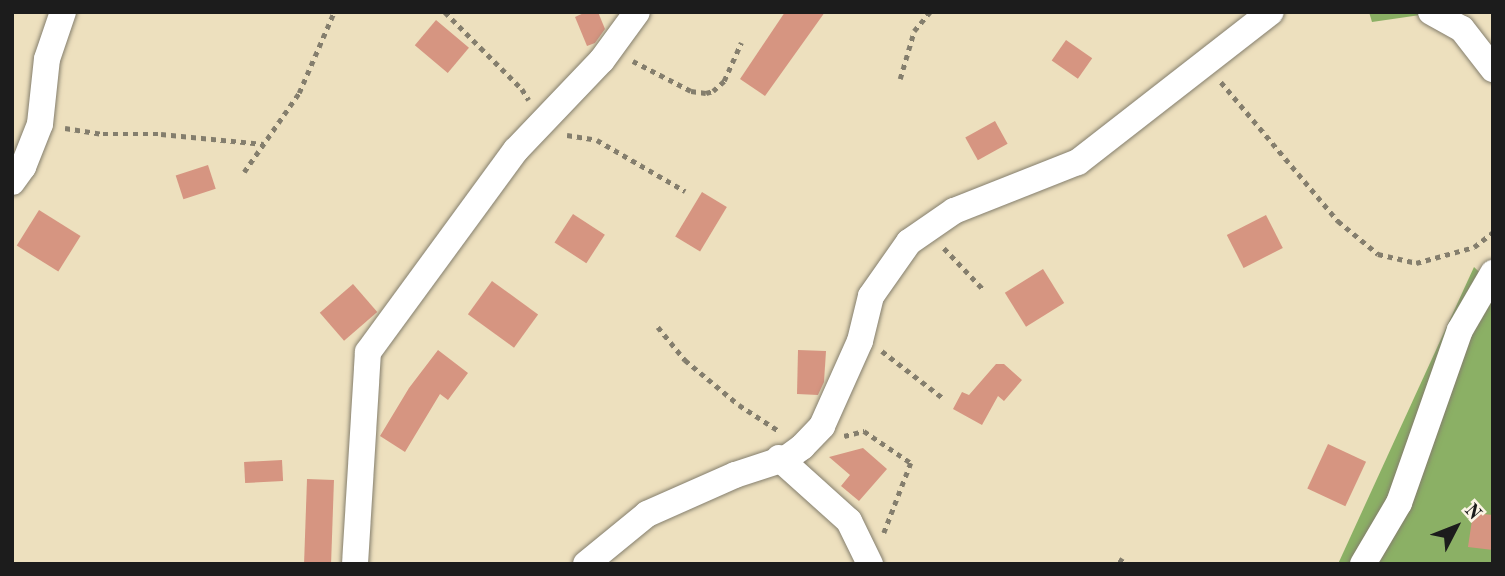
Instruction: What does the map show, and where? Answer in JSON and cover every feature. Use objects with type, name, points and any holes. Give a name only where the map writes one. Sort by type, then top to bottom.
[{"type":"street","points":[[12,182],[23,167],[40,124],[47,59],[63,12]]},
{"type":"street","points":[[355,564],[368,352],[516,150],[610,49],[638,12]]},
{"type":"street","points":[[586,564],[646,514],[790,452],[822,426],[862,336],[870,296],[909,242],[954,211],[1078,162],[1270,12]]},
{"type":"street","points":[[1431,12],[1462,29],[1493,69]]},
{"type":"street","points":[[1363,564],[1399,503],[1460,330],[1493,273]]},
{"type":"street","points":[[790,452],[849,521],[870,564]]},
{"type":"path","points":[[244,172],[299,93],[324,29],[334,12]]},
{"type":"path","points":[[900,79],[914,31],[930,12]]},
{"type":"path","points":[[610,49],[691,90],[706,93],[713,91],[724,81],[741,43]]},
{"type":"path","points":[[1207,61],[1239,106],[1338,221],[1378,254],[1416,263],[1474,247],[1493,232]]},
{"type":"path","points":[[40,124],[103,134],[161,135],[264,144]]},
{"type":"path","points":[[926,230],[984,289]]},
{"type":"path","points":[[658,327],[685,360],[740,405],[790,452],[864,431],[911,463],[882,539]]},
{"type":"path","points":[[862,336],[943,398]]},
{"type":"path","points":[[1119,559],[1127,564]]},
{"type":"green space","points":[[1369,12],[1441,12],[1372,22]]},
{"type":"green space","points":[[1474,267],[1493,285],[1493,564],[1338,564]]},
{"type":"building","points":[[586,12],[598,12],[605,29],[595,43],[587,46],[575,17]]},
{"type":"building","points":[[785,12],[825,12],[765,96],[740,79]]},
{"type":"building","points":[[436,20],[469,48],[448,73],[415,45]]},
{"type":"building","points":[[1066,40],[1092,58],[1078,79],[1052,60]]},
{"type":"building","points":[[995,121],[1008,144],[978,160],[965,137]]},
{"type":"building","points":[[208,165],[216,189],[183,199],[176,176]]},
{"type":"building","points":[[702,192],[727,207],[700,252],[675,237]]},
{"type":"building","points":[[39,210],[81,236],[58,272],[17,246]]},
{"type":"building","points":[[573,214],[605,235],[586,263],[554,243]]},
{"type":"building","points":[[1266,215],[1283,248],[1244,268],[1227,235]]},
{"type":"building","points":[[1043,269],[1064,303],[1026,327],[1005,293]]},
{"type":"building","points":[[492,281],[538,315],[514,348],[468,314]]},
{"type":"building","points":[[353,284],[377,312],[344,341],[320,313]]},
{"type":"building","points":[[438,350],[468,373],[448,400],[440,394],[405,452],[380,436],[409,388]]},
{"type":"building","points":[[798,350],[826,351],[824,382],[818,395],[797,394]]},
{"type":"building","points":[[996,364],[1004,364],[1022,380],[1004,401],[998,396],[982,425],[953,409],[962,392],[969,395]]},
{"type":"building","points":[[1328,444],[1366,462],[1345,506],[1307,488]]},
{"type":"building","points":[[863,448],[887,469],[859,501],[841,486],[850,475],[829,457]]},
{"type":"building","points":[[282,460],[283,481],[245,483],[244,462]]},
{"type":"building","points":[[307,479],[334,480],[331,564],[304,564]]},
{"type":"building","points":[[1473,513],[1493,515],[1493,550],[1468,547]]}]
